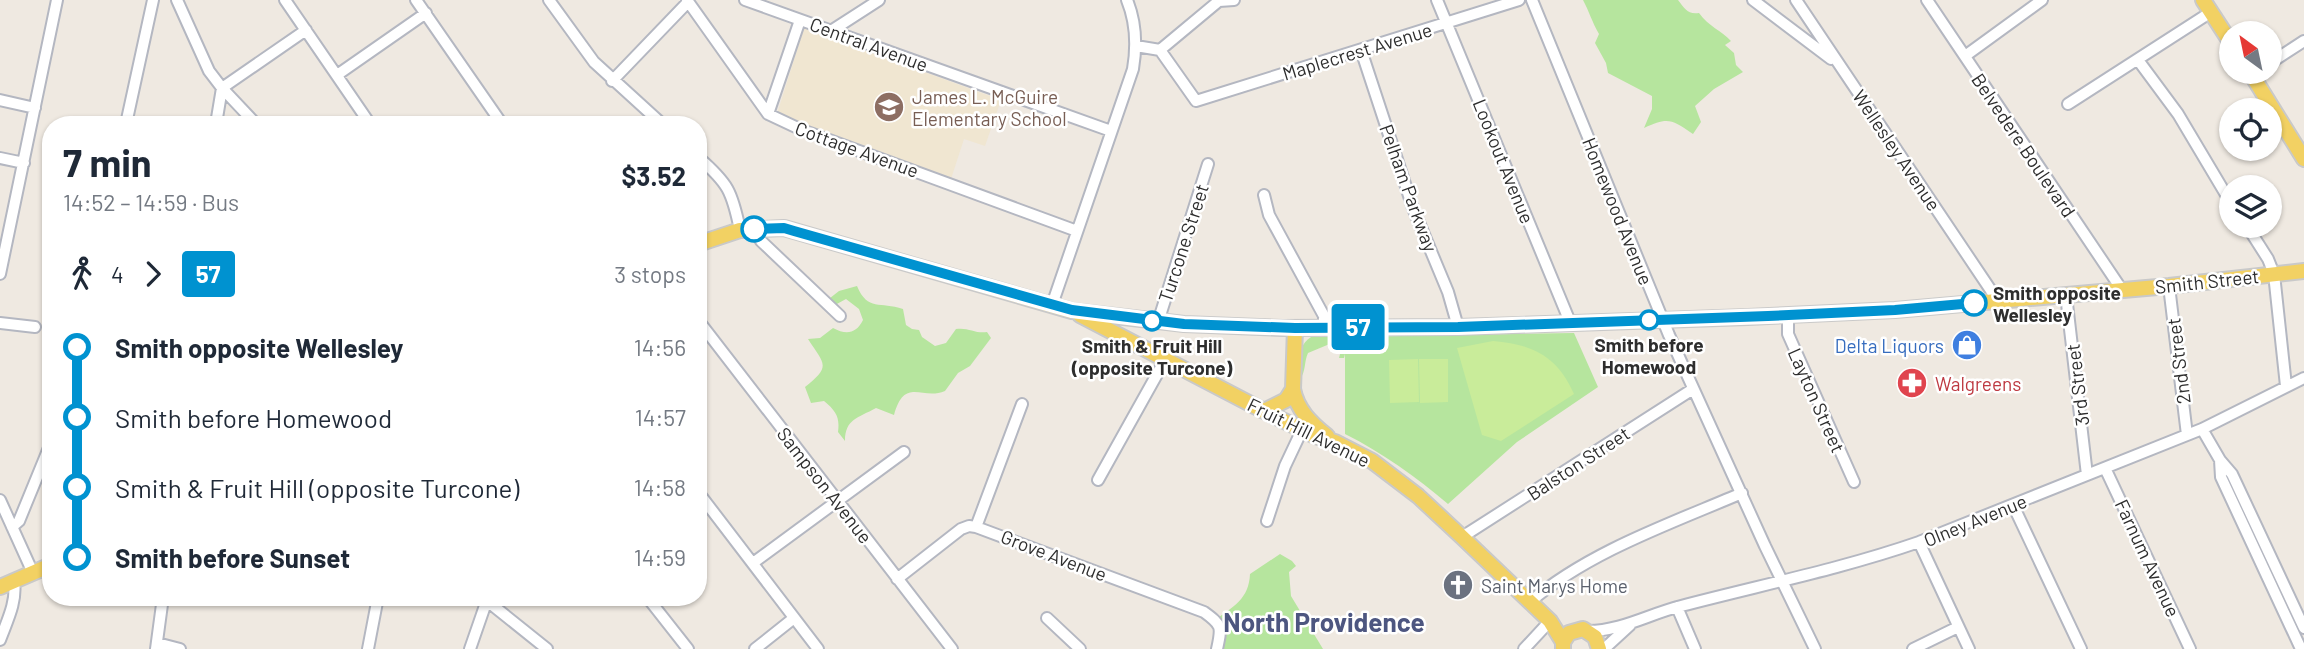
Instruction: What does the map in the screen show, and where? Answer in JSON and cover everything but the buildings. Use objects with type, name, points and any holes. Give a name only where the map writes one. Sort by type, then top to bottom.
[{"type":"main road","points":[[2207,6],[2219,24]]},
{"type":"main road","points":[[2259,84],[2304,159]]},
{"type":"main road","name":"Smith Street","points":[[707,240],[747,229],[784,228],[1072,310],[1158,322],[1295,328],[1458,327],[1895,310],[2169,286],[2304,271]]},
{"type":"main road","name":"Fruit Hill Avenue","points":[[1072,310],[1264,411],[1372,461],[1418,496],[1550,621],[1563,646]]},
{"type":"main road","points":[[1295,328],[1293,389],[1297,404],[1306,417],[1335,442]]},
{"type":"main road","points":[[1264,411],[1286,400],[1293,389]]},
{"type":"main road","points":[[7,584],[42,569]]},
{"type":"main road","name":"Fruit Hill Avenue","points":[[1550,621],[1581,631]]},
{"type":"main road","points":[[1563,646],[1581,631],[1595,636],[1599,649]]},
{"type":"street","points":[[0,274],[57,0]]},
{"type":"street","points":[[128,116],[153,0]]},
{"type":"street","points":[[177,0],[209,71],[249,116]]},
{"type":"street","points":[[285,0],[364,116]]},
{"type":"street","points":[[416,0],[497,116]]},
{"type":"street","points":[[548,0],[588,55],[653,116]]},
{"type":"street","name":"Central Avenue","points":[[745,0],[1111,131]]},
{"type":"street","points":[[831,31],[879,0]]},
{"type":"street","points":[[1052,305],[1133,69],[1136,46],[1134,23],[1127,0]]},
{"type":"street","points":[[1136,46],[1160,50],[1219,1],[1234,0]]},
{"type":"street","name":"Lookout Avenue","points":[[1437,0],[1570,322]]},
{"type":"street","name":"Maplecrest Avenue","points":[[1160,50],[1196,102],[1519,0]]},
{"type":"street","name":"Homewood Avenue","points":[[1532,0],[1662,320],[1815,649]]},
{"type":"street","points":[[1752,0],[1839,65]]},
{"type":"street","name":"Wellesley Avenue","points":[[1796,0],[1992,292],[1995,301]]},
{"type":"street","name":"Belvedere Boulevard","points":[[1927,0],[2122,290]]},
{"type":"street","points":[[1965,57],[2042,0]]},
{"type":"street","points":[[612,80],[687,1]]},
{"type":"street","name":"Cottage Avenue","points":[[687,1],[768,114],[802,130],[1077,231]]},
{"type":"street","points":[[2068,104],[2138,60],[2207,6]]},
{"type":"street","points":[[337,75],[426,13]]},
{"type":"street","points":[[768,114],[800,20]]},
{"type":"street","points":[[217,116],[222,88],[306,30]]},
{"type":"street","points":[[2282,55],[2304,41]]},
{"type":"street","name":"Pelham Parkway","points":[[1361,50],[1413,208],[1448,292],[1458,327]]},
{"type":"street","points":[[2138,60],[2178,114],[2219,183]]},
{"type":"street","points":[[0,100],[35,108]]},
{"type":"street","points":[[0,158],[24,163]]},
{"type":"street","name":"Turcone Street","points":[[1158,322],[1208,164]]},
{"type":"street","points":[[707,165],[722,178],[732,194],[747,229],[840,316]]},
{"type":"street","points":[[1264,195],[1269,215],[1324,316],[1324,328]]},
{"type":"street","points":[[2255,238],[2274,274],[2286,386]]},
{"type":"street","name":"2nd Street","points":[[2169,286],[2187,435]]},
{"type":"street","name":"3rd Street","points":[[2066,295],[2087,475]]},
{"type":"street","name":"Layton Street","points":[[1788,315],[1788,334],[1854,482]]},
{"type":"street","points":[[0,323],[36,327]]},
{"type":"street","name":"Sampson Avenue","points":[[707,332],[952,649]]},
{"type":"street","points":[[1098,480],[1165,360]]},
{"type":"street","name":"Olney Avenue","points":[[1581,631],[1606,631],[1677,607],[1783,582],[1919,542],[2202,429],[2304,378]]},
{"type":"street","name":"Balston Street","points":[[1462,537],[1693,389]]},
{"type":"street","points":[[976,527],[1022,404]]},
{"type":"street","points":[[2202,429],[2220,460],[2232,474],[2304,628]]},
{"type":"street","points":[[1267,521],[1285,466],[1302,430]]},
{"type":"street","points":[[753,563],[904,452]]},
{"type":"street","points":[[2220,460],[2221,477],[2301,649]]},
{"type":"street","points":[[12,527],[19,521],[42,465]]},
{"type":"street","name":"Farnum Avenue","points":[[2105,468],[2190,649]]},
{"type":"street","points":[[1530,602],[1544,590],[1600,556],[1742,493]]},
{"type":"street","points":[[0,500],[33,573]]},
{"type":"street","points":[[707,504],[818,649]]},
{"type":"street","points":[[2013,505],[2081,649]]},
{"type":"street","name":"Grove Avenue","points":[[897,579],[961,529],[976,527],[1204,612],[1219,624],[1221,629],[1217,649]]},
{"type":"street","points":[[1919,542],[1969,649]]},
{"type":"street","points":[[0,640],[15,593],[7,584]]},
{"type":"street","points":[[162,606],[157,646],[180,649]]},
{"type":"street","points":[[368,649],[376,606]]},
{"type":"street","points":[[470,649],[485,606]]},
{"type":"street","points":[[495,606],[547,649]]},
{"type":"street","points":[[654,606],[688,649]]},
{"type":"street","points":[[1677,607],[1695,649]]},
{"type":"street","points":[[755,649],[794,618]]},
{"type":"street","points":[[1047,618],[1080,649]]},
{"type":"street","points":[[1524,649],[1550,621]]},
{"type":"street","name":"Olney Avenue","points":[[1604,649],[1633,623]]},
{"type":"street","points":[[1913,649],[1958,627]]},
{"type":"shaded area","name":"James L. McGuire Elementary School","points":[[804,28],[1001,100],[985,146],[964,139],[951,179],[777,114]]},
{"type":"green space","points":[[1583,0],[1678,0],[1687,10],[1699,13],[1731,41],[1725,45],[1734,53],[1736,65],[1743,72],[1714,89],[1695,106],[1701,122],[1693,134],[1669,121],[1644,128],[1652,109],[1652,96],[1608,73],[1606,63],[1595,43],[1599,34]]},
{"type":"green space","points":[[857,286],[870,303],[903,309],[906,325],[919,330],[922,337],[935,346],[946,343],[956,329],[987,332],[991,338],[970,366],[958,373],[945,391],[909,393],[898,403],[894,415],[876,408],[858,417],[847,428],[845,441],[838,432],[838,418],[834,411],[824,401],[811,403],[805,387],[819,374],[823,364],[808,339],[820,338],[833,328],[846,332],[857,328],[863,320],[859,309],[846,299],[835,305],[825,302],[839,291]]},
{"type":"green space","points":[[1574,333],[1598,387],[1517,442],[1448,504],[1399,466],[1345,434],[1345,354],[1344,358],[1339,358],[1341,350],[1345,351],[1345,337]]},
{"type":"green space","points":[[1311,337],[1336,337],[1332,343],[1308,353],[1300,379],[1301,350]]},
{"type":"green space","points":[[1493,341],[1520,345],[1542,355],[1560,371],[1574,394],[1501,441],[1482,435],[1457,348]]},
{"type":"green space","points":[[1418,359],[1419,402],[1390,403],[1389,360]]},
{"type":"green space","points":[[1419,359],[1448,359],[1448,402],[1420,403]]},
{"type":"green space","points":[[1280,554],[1296,566],[1289,572],[1291,596],[1323,649],[1219,649],[1215,620],[1243,596],[1250,574]]},
{"type":"bus line","name":"57","points":[[754,229],[784,228],[1072,310],[1184,324],[1295,328],[1458,327],[1768,316],[1974,303]]},
{"type":"place","name":"James L. McGuire Elementary School","points":[[889,107]]},
{"type":"place","name":"Smith opposite Wellesley","points":[[1974,303]]},
{"type":"place","name":"Smith before Homewood","points":[[1649,320]]},
{"type":"place","name":"Smith & Fruit Hill (opposite Turcone)","points":[[1152,321]]},
{"type":"place","name":"Delta Liquors","points":[[1967,345]]},
{"type":"place","name":"Walgreens","points":[[1912,383]]},
{"type":"place","name":"Saint Marys Home","points":[[1458,585]]},
{"type":"district","name":"North Providence","points":[[1324,621]]}]
